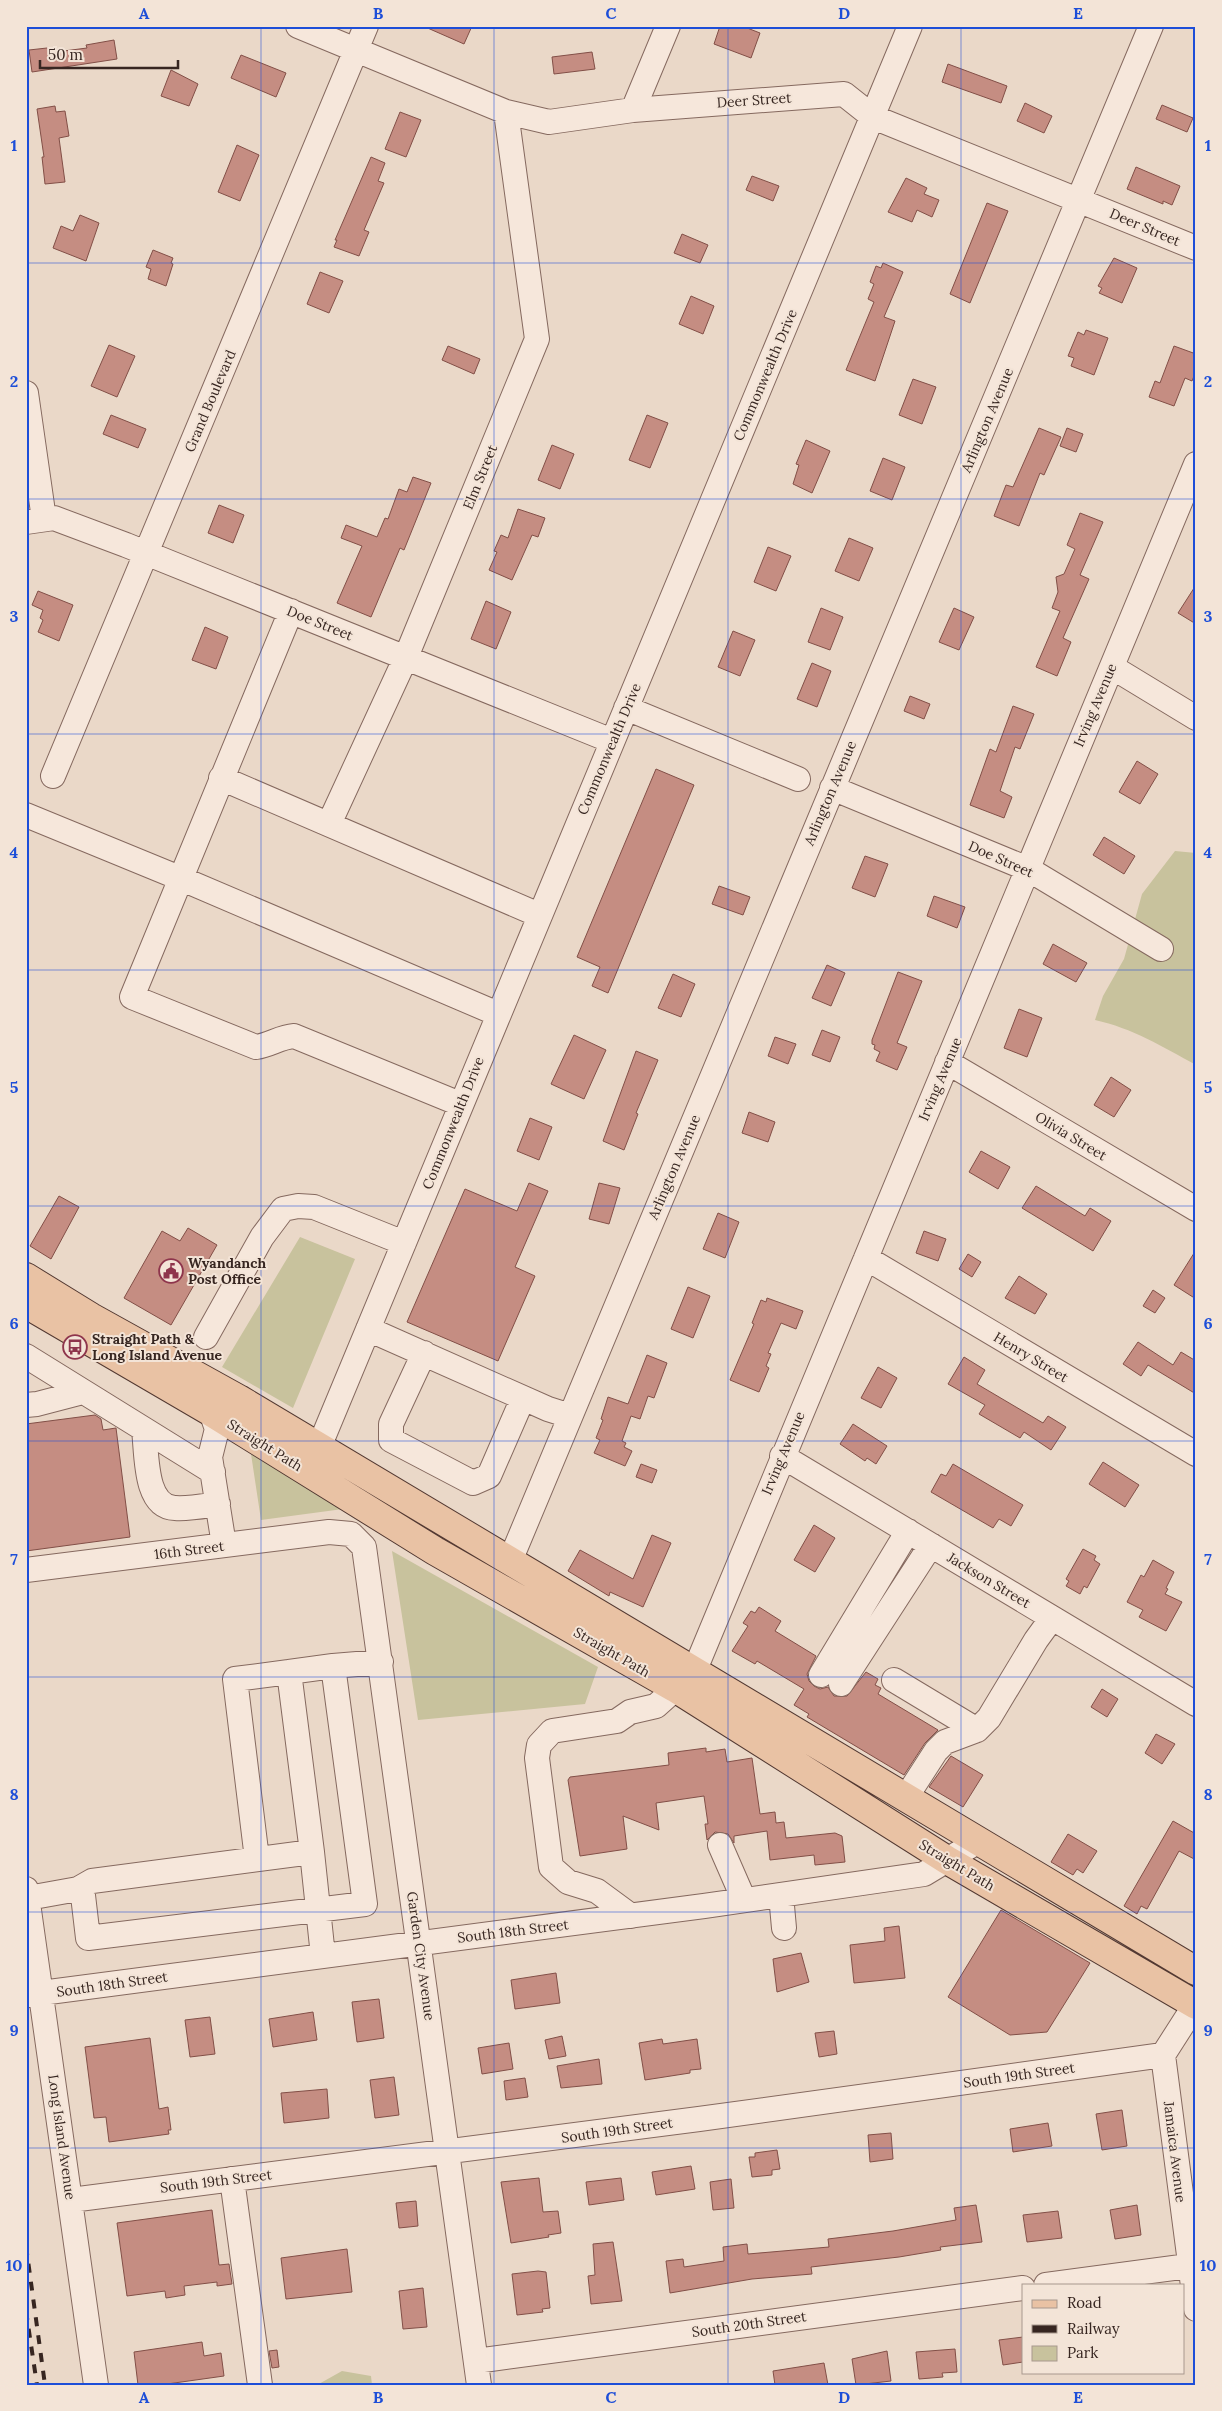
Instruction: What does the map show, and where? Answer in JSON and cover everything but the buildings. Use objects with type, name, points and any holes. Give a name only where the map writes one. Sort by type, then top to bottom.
[{"type":"main road","name":"Straight Path","points":[[26,1277],[91,1318],[239,1399],[510,1560],[947,1860],[1195,2005]]},
{"type":"main road","name":"Straight Path","points":[[26,1304],[211,1412],[435,1550],[684,1680],[905,1799],[1196,1971]]},
{"type":"street","name":"Deer Street","points":[[298,26],[506,112],[549,122],[633,110],[844,94],[873,117],[1196,248]]},
{"type":"street","name":"Grand Boulevard","points":[[52,776],[366,26]]},
{"type":"street","points":[[633,110],[668,26]]},
{"type":"street","name":"Commonwealth Drive","points":[[308,1472],[910,26]]},
{"type":"street","name":"Arlington Avenue","points":[[510,1560],[1151,26]]},
{"type":"street","name":"Elm Street","points":[[328,824],[406,657],[537,339],[506,112]]},
{"type":"street","points":[[26,393],[35,520]]},
{"type":"street","name":"Irving Avenue","points":[[684,1680],[866,1258],[1196,464]]},
{"type":"street","name":"Doe Street","points":[[35,520],[54,518],[146,553],[612,741]]},
{"type":"street","points":[[292,611],[221,778],[182,879],[132,997],[256,1047],[266,1045],[283,1037],[294,1036],[460,1104]]},
{"type":"street","points":[[1112,666],[1196,718]]},
{"type":"street","points":[[626,708],[798,779]]},
{"type":"street","points":[[221,778],[540,915]]},
{"type":"street","name":"Doe Street","points":[[832,788],[1028,869],[1161,949]]},
{"type":"street","points":[[26,815],[182,879],[498,1014]]},
{"type":"street","name":"Olivia Street","points":[[947,1062],[1196,1209]]},
{"type":"street","points":[[206,1337],[262,1237],[283,1209],[298,1206],[314,1207],[404,1243]]},
{"type":"street","name":"Henry Street","points":[[866,1258],[1196,1454]]},
{"type":"street","points":[[368,1328],[523,1398],[570,1416]]},
{"type":"street","points":[[424,1353],[391,1424],[392,1440],[473,1482],[489,1476],[523,1398]]},
{"type":"street","points":[[26,1356],[44,1365],[144,1430],[211,1465]]},
{"type":"street","points":[[26,1404],[38,1404],[83,1392]]},
{"type":"street","points":[[211,1412],[218,1429],[211,1465],[224,1545]]},
{"type":"street","points":[[144,1430],[152,1491],[159,1503],[174,1508],[218,1504]]},
{"type":"street","points":[[211,1465],[232,1441],[250,1436]]},
{"type":"street","name":"Jackson Street","points":[[782,1456],[1196,1704]]},
{"type":"street","points":[[908,1531],[831,1680],[931,1545]]},
{"type":"street","name":"16th Street","points":[[26,1570],[329,1532],[351,1534]]},
{"type":"street","name":"Garden City Avenue","points":[[351,1534],[364,1547],[420,1944],[479,2385]]},
{"type":"street","points":[[905,1799],[936,1751],[945,1742],[983,1724],[1052,1618]]},
{"type":"street","points":[[257,1859],[235,1679],[333,1666],[381,1662]]},
{"type":"street","points":[[82,1887],[88,1938],[365,1904],[333,1666]]},
{"type":"street","points":[[288,1672],[312,1852],[323,1956]]},
{"type":"street","points":[[631,1916],[597,1891],[568,1882],[551,1867],[537,1758],[539,1745],[552,1731],[618,1721],[630,1712],[656,1706],[684,1680]]},
{"type":"street","points":[[894,1680],[983,1724]]},
{"type":"street","name":"South 18th Street","points":[[34,1994],[631,1916],[924,1874],[977,1842]]},
{"type":"street","points":[[720,1845],[744,1900]]},
{"type":"street","points":[[27,1893],[82,1887],[92,1881],[312,1852]]},
{"type":"street","name":"Long Island Avenue","points":[[27,1893],[34,1994],[71,2200],[96,2385]]},
{"type":"street","points":[[781,1895],[784,1928]]},
{"type":"street","points":[[1163,2055],[1195,2005]]},
{"type":"street","name":"South 19th Street","points":[[71,2200],[448,2152],[1163,2055]]},
{"type":"street","name":"Jamaica Avenue","points":[[1163,2055],[1193,2265],[1196,2308]]},
{"type":"street","points":[[232,2179],[260,2385]]},
{"type":"street","points":[[1053,2284],[1193,2265]]},
{"type":"street","name":"South 20th Street","points":[[476,2360],[1022,2288]]},
{"type":"green space","points":[[1175,851],[1196,853],[1196,1065],[1135,1033],[1095,1020],[1103,996],[1124,959],[1142,894]]},
{"type":"green space","points":[[300,1237],[355,1259],[293,1408],[222,1367]]},
{"type":"green space","points":[[251,1454],[343,1509],[261,1520]]},
{"type":"green space","points":[[392,1551],[598,1667],[585,1704],[418,1720]]},
{"type":"green space","points":[[342,2371],[371,2376],[372,2385],[317,2385]]},
{"type":"railway","points":[[26,2246],[45,2385]]},
{"type":"railway","points":[[26,2311],[37,2385]]},
{"type":"place","name":"Wyandanch Post Office","points":[[171,1271]]},
{"type":"place","name":"Straight Path & Long Island Avenue","points":[[75,1347]]}]
